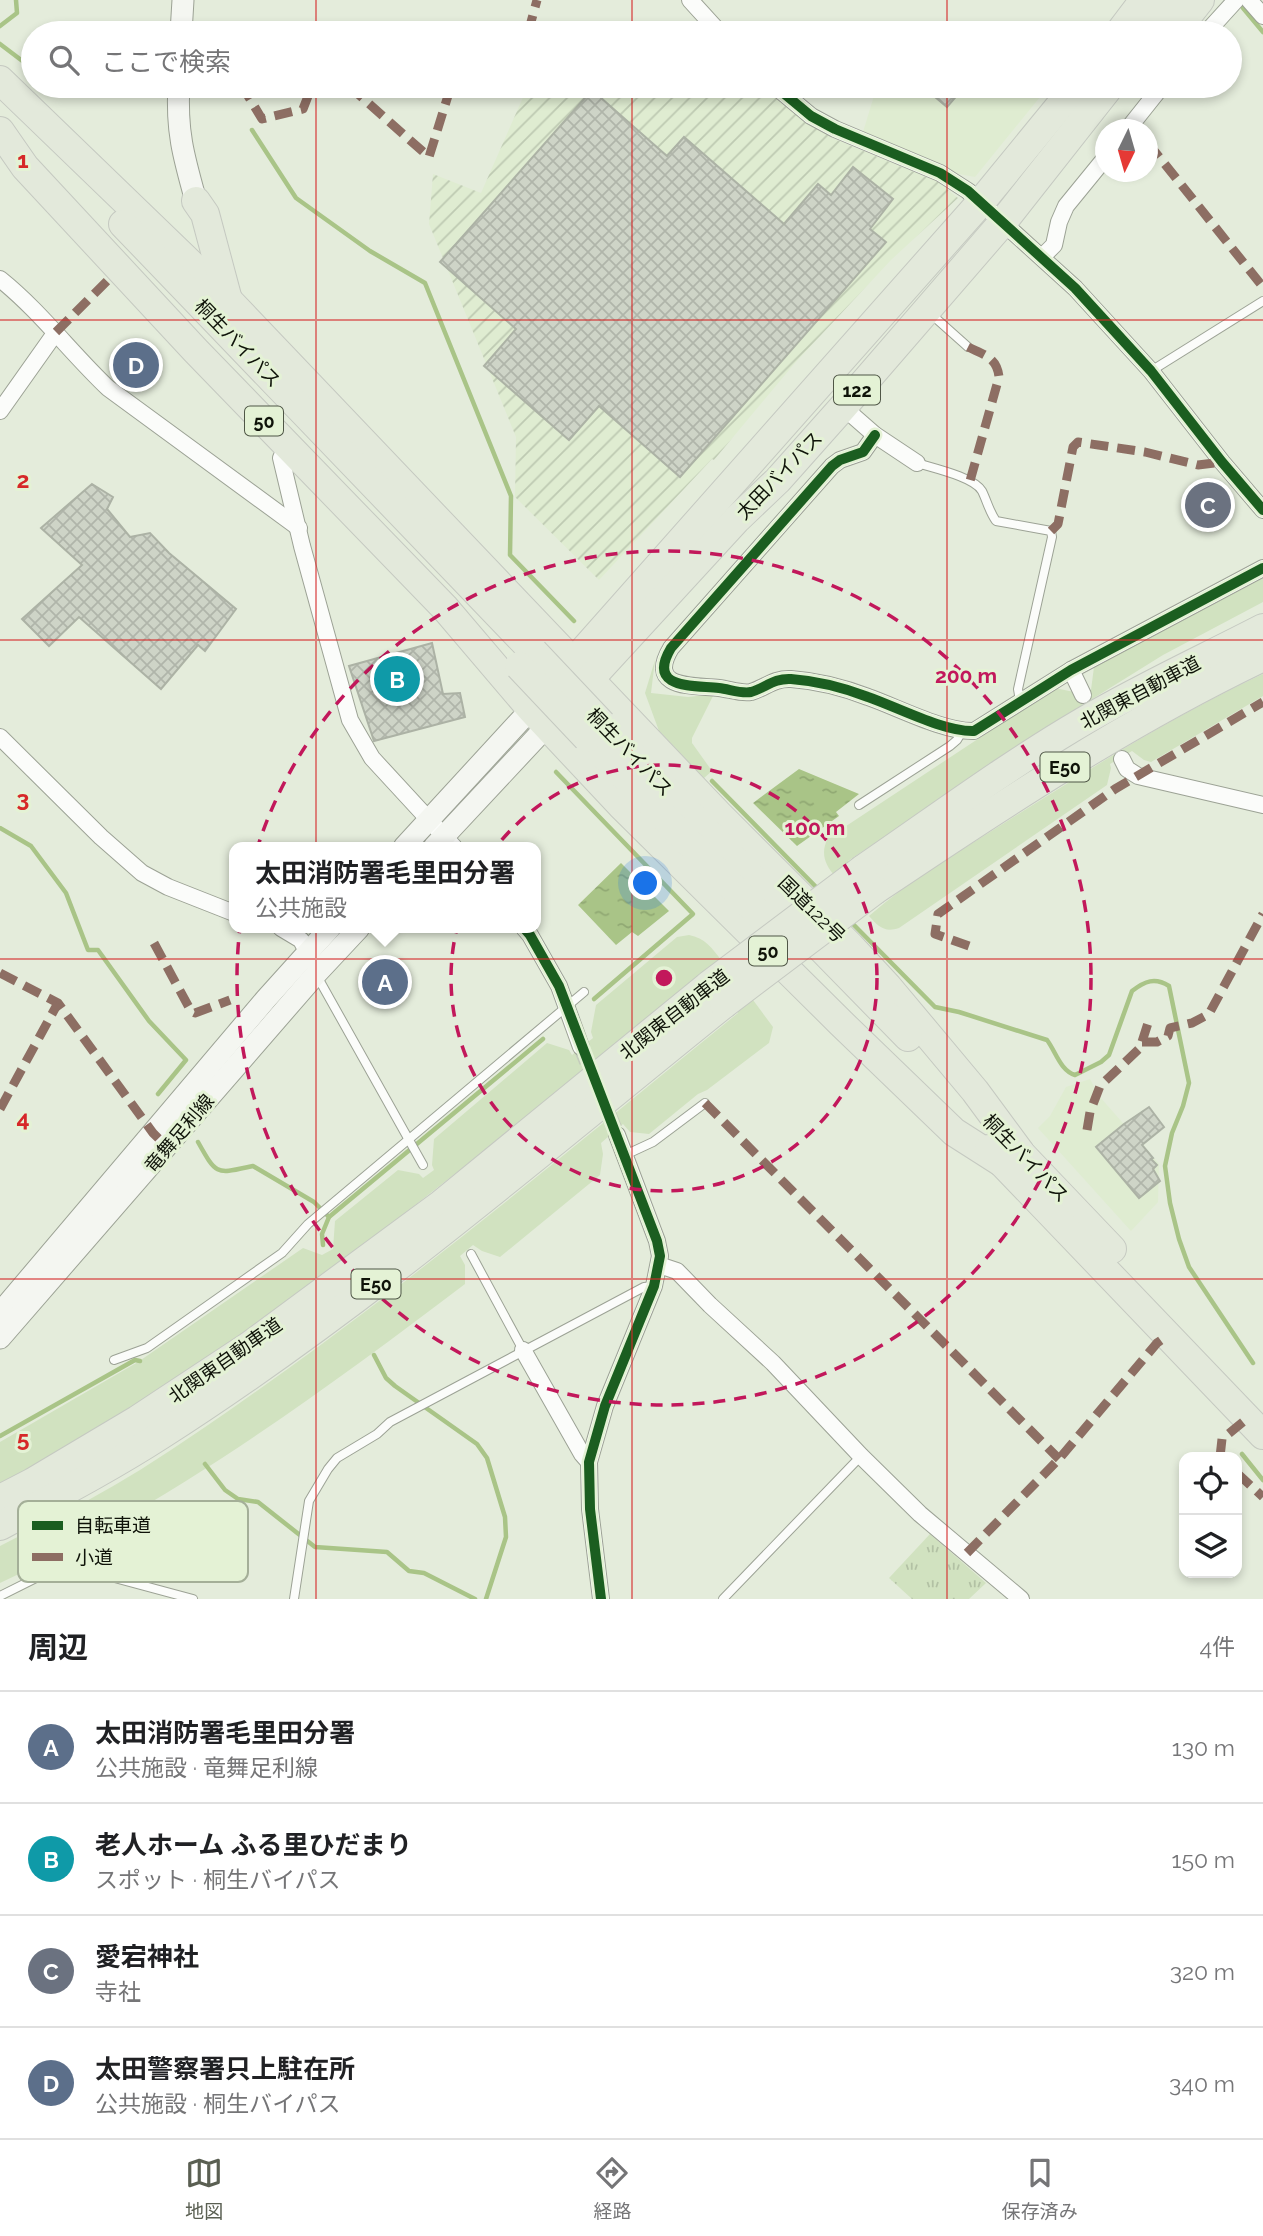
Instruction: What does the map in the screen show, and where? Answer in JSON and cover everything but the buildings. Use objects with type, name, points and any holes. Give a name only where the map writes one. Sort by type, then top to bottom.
[{"type":"highway","points":[[1128,21],[1144,0]]},
{"type":"highway","points":[[1158,21],[1173,0]]},
{"type":"highway","points":[[1183,21],[1200,0]]},
{"type":"highway","name":"国道122号","points":[[0,80],[229,301],[581,671],[601,723],[888,988],[975,1091],[1011,1157]]},
{"type":"highway","name":"桐生バイパス","points":[[0,96],[526,659]]},
{"type":"highway","name":"太田バイパス","points":[[539,717],[981,202],[1066,98]]},
{"type":"highway","name":"太田バイパス","points":[[581,671],[778,480],[1003,222],[1101,98]]},
{"type":"highway","points":[[1003,222],[1038,198],[1123,98]]},
{"type":"highway","name":"桐生バイパス","points":[[0,125],[526,659],[601,723],[1011,1157],[1263,1435]]},
{"type":"highway","name":"50","points":[[0,131],[34,177],[196,351],[445,608],[539,717],[621,805],[954,1132],[1011,1157]]},
{"type":"highway","points":[[158,232],[178,239],[193,232],[197,223],[196,201]]},
{"type":"highway","points":[[196,201],[205,214],[229,301]]},
{"type":"highway","points":[[601,723],[618,675],[747,527],[778,480]]},
{"type":"highway","points":[[1121,700],[1220,635],[1263,614]]},
{"type":"highway","name":"北関東自動車道","points":[[0,1499],[138,1420],[249,1346],[869,880],[997,776],[1121,700],[1263,628]]},
{"type":"highway","name":"北関東自動車道","points":[[869,880],[980,820],[1146,718],[1263,657]]},
{"type":"highway","name":"北関東自動車道","points":[[44,1501],[160,1436],[258,1370],[354,1300],[450,1227],[717,994]]},
{"type":"highway","name":"桐生バイパス","points":[[1011,1157],[1263,1406]]},
{"type":"highway","name":"北関東自動車道","points":[[0,1526],[18,1516]]},
{"type":"main road","points":[[182,21],[183,0]]},
{"type":"main road","points":[[178,98],[180,144],[196,201]]},
{"type":"main road","points":[[409,842],[539,717]]},
{"type":"main road","points":[[445,842],[539,717]]},
{"type":"main road","name":"竜舞足利線","points":[[0,1313],[325,933]]},
{"type":"main road","name":"竜舞足利線","points":[[0,1339],[354,933]]},
{"type":"street","points":[[690,0],[709,21]]},
{"type":"street","points":[[1217,21],[1236,0]]},
{"type":"street","points":[[1249,0],[1263,16]]},
{"type":"street","points":[[789,98],[811,116],[835,130],[940,173],[981,202],[1075,288],[1151,371],[1263,510]]},
{"type":"street","points":[[1136,119],[1153,98]]},
{"type":"street","points":[[1042,257],[1054,245],[1066,206],[1095,170]]},
{"type":"street","points":[[0,279],[56,332],[108,388],[299,528]]},
{"type":"street","points":[[0,411],[56,332]]},
{"type":"street","points":[[843,407],[875,435],[917,463]]},
{"type":"street","points":[[875,435],[863,452],[840,460],[832,466],[671,648],[666,657],[665,670],[667,676],[676,684],[747,692],[782,679],[827,684],[869,697],[917,717],[974,731],[1071,670],[1263,568]]},
{"type":"street","points":[[288,444],[281,458],[302,546],[350,720],[372,758],[429,820],[443,842]]},
{"type":"street","points":[[1071,670],[1083,695]]},
{"type":"street","points":[[0,737],[101,837],[142,873],[168,887],[229,911]]},
{"type":"street","points":[[1122,759],[1127,769],[1138,776],[1263,805]]},
{"type":"street","points":[[291,933],[297,936],[308,951],[316,974]]},
{"type":"street","points":[[527,933],[559,986],[581,1047]]},
{"type":"street","points":[[601,1599],[590,1509],[589,1462],[605,1406],[654,1286],[659,1265],[657,1241],[617,1135]]},
{"type":"street","points":[[659,1265],[677,1271],[773,1363],[920,1514],[1021,1599]]},
{"type":"street","points":[[523,1350],[589,1462]]},
{"type":"lane","points":[[1151,371],[1263,301]]},
{"type":"lane","points":[[926,310],[968,347]]},
{"type":"lane","points":[[917,463],[970,481],[981,488],[990,513],[996,521],[1051,531],[1052,537],[1018,689],[1023,702]]},
{"type":"lane","points":[[859,805],[950,746],[963,730]]},
{"type":"lane","points":[[316,974],[424,1166]]},
{"type":"lane","points":[[114,1360],[148,1348],[282,1253],[309,1224],[584,992]]},
{"type":"lane","points":[[625,1155],[653,1142],[705,1103]]},
{"type":"lane","points":[[471,1254],[523,1350]]},
{"type":"lane","points":[[294,1599],[309,1501],[337,1458],[377,1434],[390,1422],[644,1287],[654,1286]]},
{"type":"lane","points":[[723,1599],[861,1456]]},
{"type":"lane","points":[[0,1596],[28,1582]]},
{"type":"lane","points":[[130,1582],[193,1599]]},
{"type":"shaded area","points":[[523,98],[782,98],[809,123],[832,138],[938,182],[958,198],[891,260],[795,363],[714,460],[712,459],[599,580],[515,497],[516,437],[429,224],[433,174],[481,193]]},
{"type":"shaded area","points":[[873,98],[1039,98],[975,177],[959,174],[863,132]]},
{"type":"shaded area","points":[[1090,1079],[1099,1096],[1159,1164],[1158,1202],[1131,1231],[1038,1128],[1050,1116],[1066,1087]]},
{"type":"green space","points":[[1263,578],[1263,602],[1163,655],[1081,706],[848,861],[851,866],[835,876],[829,868],[824,854],[828,838],[1055,688],[1074,692],[1078,698],[1091,690],[1094,667]]},
{"type":"green space","points":[[655,660],[651,693],[688,697],[714,694],[692,738],[692,743],[712,771],[704,778],[659,731],[645,693]]},
{"type":"green space","points":[[1263,674],[1263,696],[1151,762],[1132,751],[1110,764],[1107,785],[899,928],[882,928],[869,916],[937,865],[1102,762],[1198,707]]},
{"type":"green space","points":[[689,935],[704,941],[722,961],[707,974],[704,971],[393,1222],[265,1318],[102,1426],[0,1483],[0,1442],[138,1362],[303,1248],[322,1255],[333,1249],[335,1221],[398,1170],[419,1174],[423,1178],[434,1170],[434,1139],[547,1043],[569,1050],[572,1055],[593,1038],[591,1032],[596,1005],[677,937]]},
{"type":"green space","points":[[753,1000],[773,1027],[769,1043],[698,1094],[649,1134],[630,1132],[623,1124],[601,1143],[603,1154],[600,1175],[500,1257],[473,1245],[460,1256],[465,1265],[465,1284],[298,1407],[152,1501],[86,1501],[197,1433],[347,1326],[572,1149],[738,1013],[737,1010]]},
{"type":"green space","points":[[930,1534],[986,1583],[969,1599],[912,1599],[889,1578]]},
{"type":"green space","points":[[18,1537],[18,1574],[0,1583],[0,1546]]},
{"type":"water","points":[[799,769],[859,794],[836,812],[839,816],[797,846],[753,803]]},
{"type":"water","points":[[621,863],[669,911],[638,936],[632,932],[616,945],[578,905]]},
{"type":"waterway","points":[[0,26],[17,13],[16,0]]},
{"type":"waterway","points":[[1243,8],[1263,32]]},
{"type":"waterway","points":[[0,44],[21,60]]},
{"type":"waterway","points":[[252,130],[296,198],[370,251],[425,283],[511,496],[510,555],[574,621]]},
{"type":"waterway","points":[[556,772],[693,914],[594,999]]},
{"type":"waterway","points":[[712,781],[819,890]]},
{"type":"waterway","points":[[0,828],[31,846],[66,893],[88,950],[98,950],[149,1021],[186,1060],[158,1094]]},
{"type":"waterway","points":[[850,921],[935,1007],[1047,1040],[1062,1065],[1075,1075],[1109,1055],[1132,991],[1150,981],[1169,986],[1189,1083],[1172,1133],[1165,1166],[1170,1203],[1189,1267],[1253,1363]]},
{"type":"waterway","points":[[323,1245],[322,1234],[329,1217],[543,1039]]},
{"type":"waterway","points":[[198,1142],[209,1161],[219,1170],[253,1166],[314,1202],[329,1217]]},
{"type":"waterway","points":[[374,1355],[386,1378],[477,1444],[487,1458],[505,1517],[506,1537],[486,1599]]},
{"type":"waterway","points":[[0,1436],[135,1360],[140,1361]]},
{"type":"waterway","points":[[1242,1454],[1263,1480]]},
{"type":"waterway","points":[[205,1464],[225,1490],[238,1499],[258,1502],[315,1547],[387,1552],[409,1571],[424,1573],[475,1599]]},
{"type":"tunnel","points":[[581,1047],[617,1135]]},
{"type":"marked path","points":[[531,21],[537,0]]},
{"type":"marked path","points":[[249,98],[262,119],[303,109],[307,98]]},
{"type":"marked path","points":[[363,98],[429,157],[447,98]]},
{"type":"marked path","points":[[1158,156],[1263,287]]},
{"type":"marked path","points":[[56,332],[113,275]]},
{"type":"marked path","points":[[968,347],[993,361],[999,377],[970,481]]},
{"type":"marked path","points":[[1051,531],[1058,524],[1073,447],[1078,442],[1145,452],[1198,465],[1222,462]]},
{"type":"marked path","points":[[969,946],[935,934],[938,914],[1115,789],[1263,702]]},
{"type":"marked path","points":[[1142,1042],[1157,1042],[1168,1036],[1170,1028],[1192,1023],[1209,1014],[1263,914]]},
{"type":"marked path","points":[[154,943],[191,1011],[195,1013],[230,1000]]},
{"type":"marked path","points":[[0,973],[58,1003],[153,1133],[167,1147]]},
{"type":"marked path","points":[[0,1109],[58,1003]]},
{"type":"marked path","points":[[1087,1130],[1090,1112],[1100,1086],[1140,1048],[1149,1020]]},
{"type":"marked path","points":[[705,1103],[1059,1459]]},
{"type":"marked path","points":[[967,1553],[1059,1459],[1157,1343],[1168,1335]]},
{"type":"marked path","points":[[1221,1452],[1222,1439],[1248,1418]]},
{"type":"marked path","points":[[1242,1478],[1263,1497]]},
{"type":"cycle path","points":[[789,98],[811,116],[835,129],[940,173],[968,191],[1075,288],[1151,371],[1263,510]]},
{"type":"cycle path","points":[[875,435],[863,452],[840,460],[832,466],[671,648],[664,672],[669,678],[676,683],[739,692],[756,690],[780,680],[811,681],[858,693],[949,728],[974,731],[1071,670],[1263,568]]},
{"type":"cycle path","points":[[528,933],[559,986],[657,1241],[660,1256],[654,1286],[605,1406],[589,1462],[590,1509],[601,1599]]},
{"type":"place","name":"太田警察署只上駐在所","points":[[136,365]]},
{"type":"place","name":"愛宕神社","points":[[1208,505]]},
{"type":"place","name":"老人ホーム ふる里ひだまり","points":[[397,679]]},
{"type":"place","name":"太田消防署毛里田分署","points":[[385,982]]}]
